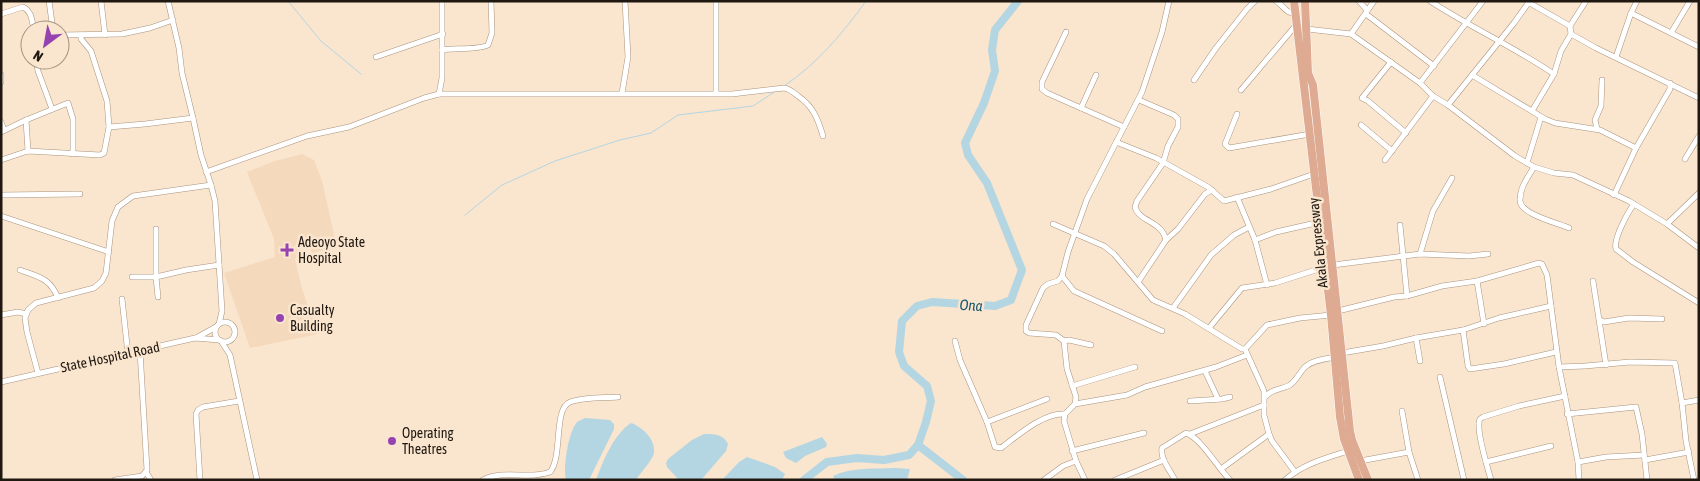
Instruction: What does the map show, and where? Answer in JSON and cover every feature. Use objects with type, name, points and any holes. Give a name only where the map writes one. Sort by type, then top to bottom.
[{"type":"main road","name":"Akala Expressway","points":[[1294,1],[1320,222],[1329,266]]},
{"type":"main road","name":"Akala Expressway","points":[[1305,1],[1308,73],[1313,85],[1331,288],[1339,355],[1350,431],[1368,480]]},
{"type":"main road","name":"Akala Expressway","points":[[1339,355],[1340,417],[1344,439],[1359,480]]},
{"type":"street","points":[[49,1],[52,20]]},
{"type":"street","points":[[101,1],[105,35]]},
{"type":"street","points":[[168,1],[183,80],[194,118],[201,155],[212,185],[215,201],[222,311],[215,335],[230,355]]},
{"type":"street","points":[[439,94],[442,78],[442,1]]},
{"type":"street","points":[[442,50],[482,48],[488,45],[492,33],[491,1]]},
{"type":"street","points":[[622,93],[628,58],[625,1]]},
{"type":"street","points":[[716,1],[716,93]]},
{"type":"street","points":[[1091,345],[1069,340],[1064,341],[1056,335],[1032,334],[1025,329],[1043,288],[1048,284],[1058,281],[1062,276],[1075,232],[1090,192],[1139,100],[1162,32],[1170,1]]},
{"type":"street","points":[[1194,80],[1216,48],[1255,1]]},
{"type":"street","points":[[1276,1],[1291,14],[1295,13]]},
{"type":"street","points":[[1359,1],[1367,12],[1434,66]]},
{"type":"street","points":[[1352,34],[1374,1]]},
{"type":"street","points":[[1430,1],[1554,74]]},
{"type":"street","points":[[1420,83],[1483,1]]},
{"type":"street","points":[[1570,26],[1586,1]]},
{"type":"street","points":[[1616,57],[1631,13],[1638,1]]},
{"type":"street","points":[[1671,33],[1690,1]]},
{"type":"street","points":[[1448,106],[1514,23],[1528,2],[1570,26],[1572,34],[1561,51],[1554,74],[1532,112]]},
{"type":"street","points":[[1,14],[26,8],[31,20]]},
{"type":"street","points":[[1631,13],[1699,47]]},
{"type":"street","points":[[70,35],[105,35],[135,32],[173,20]]},
{"type":"street","points":[[1241,90],[1297,24]]},
{"type":"street","points":[[1307,29],[1352,34],[1420,83],[1433,96],[1500,146],[1527,163],[1554,173],[1573,175],[1593,183],[1634,204],[1667,224],[1699,248]]},
{"type":"street","points":[[1066,32],[1042,86],[1044,91],[1124,127]]},
{"type":"street","points":[[376,57],[443,34]]},
{"type":"street","points":[[1572,34],[1670,86],[1677,86],[1699,98]]},
{"type":"street","points":[[1,160],[28,151],[103,154],[105,151],[109,127],[105,93],[96,71],[91,51],[81,39],[81,35]]},
{"type":"street","points":[[1391,62],[1362,98],[1406,132]]},
{"type":"street","points":[[38,70],[52,109]]},
{"type":"street","points":[[1,75],[1,82]]},
{"type":"street","points":[[1081,108],[1096,75]]},
{"type":"street","points":[[1472,75],[1541,117],[1555,123],[1597,129],[1636,148]]},
{"type":"street","points":[[1597,129],[1595,120],[1601,106],[1602,80]]},
{"type":"street","points":[[1614,195],[1636,148],[1670,86]]},
{"type":"street","points":[[206,172],[307,136],[349,127],[439,94],[732,94],[789,89],[810,106],[817,116],[823,136]]},
{"type":"street","points":[[1385,160],[1433,96]]},
{"type":"street","points":[[1139,100],[1174,115],[1178,120],[1178,127],[1168,146],[1163,163],[1137,200],[1135,207],[1138,214],[1160,229],[1166,240]]},
{"type":"street","points":[[1,122],[3,131],[68,103],[73,119],[73,154]]},
{"type":"street","points":[[1237,114],[1226,144],[1229,148],[1310,134]]},
{"type":"street","points":[[1527,163],[1541,117]]},
{"type":"street","points":[[109,127],[194,118]]},
{"type":"street","points":[[26,120],[28,151]]},
{"type":"street","points":[[1361,125],[1392,151]]},
{"type":"street","points":[[1685,159],[1699,136]]},
{"type":"street","points":[[1116,142],[1151,156],[1212,190],[1224,201],[1271,189],[1314,174]]},
{"type":"street","points":[[1534,167],[1522,191],[1519,201],[1521,206],[1531,214],[1570,228]]},
{"type":"street","points":[[1420,254],[1433,211],[1452,178]]},
{"type":"street","points":[[38,372],[27,332],[26,314],[30,306],[83,292],[98,285],[105,278],[113,217],[118,207],[133,196],[212,185]]},
{"type":"street","points":[[1138,282],[1166,240],[1178,229],[1197,204],[1212,190]]},
{"type":"street","points":[[1667,224],[1699,193]]},
{"type":"street","points":[[1,196],[80,194]]},
{"type":"street","points":[[1237,197],[1255,240],[1267,285]]},
{"type":"street","points":[[1634,204],[1625,218],[1615,244],[1616,249],[1633,262],[1699,303]]},
{"type":"street","points":[[1,216],[109,252]]},
{"type":"street","points":[[1255,240],[1276,232],[1320,222]]},
{"type":"street","points":[[1053,224],[1075,232],[1108,249],[1153,300],[1174,308],[1242,349],[1245,349]]},
{"type":"street","points":[[1400,225],[1407,296]]},
{"type":"street","points":[[1174,308],[1210,255],[1234,235],[1249,227]]},
{"type":"street","points":[[156,229],[158,296]]},
{"type":"street","points":[[1209,328],[1239,290],[1245,287],[1267,285],[1329,266],[1393,256],[1420,254],[1469,256],[1488,254]]},
{"type":"street","points":[[1245,349],[1267,325],[1334,313],[1394,297],[1407,296],[1442,286],[1477,281],[1542,264],[1547,274],[1558,367],[1578,462],[1579,480]]},
{"type":"street","points":[[132,277],[156,277],[218,265]]},
{"type":"street","points":[[20,270],[44,279],[54,289],[58,298]]},
{"type":"street","points":[[1062,276],[1074,291],[1162,331]]},
{"type":"street","points":[[1477,281],[1484,324]]},
{"type":"street","points":[[1593,282],[1601,322],[1606,364]]},
{"type":"street","points":[[122,299],[128,354]]},
{"type":"street","points":[[1265,397],[1269,393],[1289,386],[1306,366],[1313,362],[1416,338],[1463,330],[1515,313],[1551,306]]},
{"type":"street","points":[[222,311],[235,330],[230,355],[257,480]]},
{"type":"street","points":[[1,315],[18,312],[26,314]]},
{"type":"street","points":[[1601,322],[1629,318],[1662,319]]},
{"type":"street","points":[[195,338],[217,325],[229,322]]},
{"type":"street","points":[[1463,330],[1470,369],[1504,364],[1556,352]]},
{"type":"street","name":"State Hospital Road","points":[[1,382],[38,372],[195,338],[220,341]]},
{"type":"street","points":[[220,341],[227,342],[233,338]]},
{"type":"street","points":[[1416,338],[1420,361]]},
{"type":"street","points":[[955,341],[960,360],[987,422],[995,448],[999,449],[1030,427],[1056,414],[1065,414]]},
{"type":"street","points":[[1064,341],[1067,369],[1076,397],[1075,404]]},
{"type":"street","points":[[1245,349],[1264,391],[1264,415],[1269,434],[1295,472]]},
{"type":"street","points":[[140,351],[146,472],[151,480]]},
{"type":"street","points":[[1085,480],[1076,461],[1064,425],[1065,414],[1075,404],[1127,395],[1247,355]]},
{"type":"street","points":[[1558,367],[1630,362],[1675,363],[1686,441],[1694,480]]},
{"type":"street","points":[[1072,386],[1135,367]]},
{"type":"street","points":[[1205,370],[1218,399]]},
{"type":"street","points":[[1440,377],[1464,480]]},
{"type":"street","points":[[1491,480],[1478,424],[1480,419],[1520,406],[1565,396]]},
{"type":"street","points":[[483,480],[491,476],[540,475],[550,472],[556,460],[560,422],[562,411],[566,405],[573,402],[618,397]]},
{"type":"street","points":[[1190,401],[1230,397]]},
{"type":"street","points":[[987,422],[1046,399]]},
{"type":"street","points":[[1682,403],[1699,400]]},
{"type":"street","points":[[200,480],[196,419],[198,410],[203,407],[239,401]]},
{"type":"street","points":[[1175,480],[1161,454],[1162,448],[1186,433],[1190,434],[1264,405]]},
{"type":"street","points":[[1567,414],[1636,407],[1647,480]]},
{"type":"street","points":[[1402,411],[1418,480]]},
{"type":"street","points":[[1072,450],[1144,433]]},
{"type":"street","points":[[1190,434],[1230,480]]},
{"type":"street","points":[[1221,469],[1269,434]]},
{"type":"street","points":[[1486,462],[1551,446]]},
{"type":"street","points":[[1285,480],[1295,472],[1315,462],[1348,451]]},
{"type":"street","points":[[1360,461],[1410,452]]},
{"type":"street","points":[[1578,462],[1606,456],[1645,457],[1689,452]]},
{"type":"street","points":[[1115,480],[1164,460]]},
{"type":"street","points":[[1044,480],[1062,466],[1076,461]]},
{"type":"street","points":[[115,480],[142,476],[146,472]]},
{"type":"shaded area","name":"Adeoyo State Hospital","points":[[302,154],[314,160],[322,181],[337,248],[312,253],[307,239],[295,259],[302,289],[318,334],[250,348],[224,273],[275,257],[274,239],[247,172],[275,161]]},
{"type":"water","points":[[585,418],[610,420],[614,424],[614,429],[589,480],[566,480],[566,460],[570,436],[576,424]]},
{"type":"water","points":[[631,423],[640,427],[651,438],[654,453],[651,459],[636,480],[596,480],[614,441]]},
{"type":"water","points":[[704,434],[724,438],[728,444],[726,451],[701,480],[679,480],[667,467],[668,459],[692,440]]},
{"type":"water","points":[[822,437],[827,444],[826,447],[805,456],[796,463],[786,458],[783,452]]},
{"type":"water","points":[[747,457],[775,467],[785,474],[782,480],[722,480],[739,462]]},
{"type":"water","points":[[910,469],[907,480],[835,480],[833,476],[856,470]]},
{"type":"waterway","points":[[288,1],[321,41],[361,74]]},
{"type":"waterway","points":[[784,86],[808,68],[829,47],[866,1]]},
{"type":"waterway","name":"Ona","points":[[804,480],[827,462],[857,458],[884,460],[909,455],[918,445],[931,401],[927,386],[904,366],[899,352],[902,321],[917,306],[932,302],[995,306],[1011,300],[1022,270],[987,183],[968,155],[965,143],[984,103],[995,71],[992,50],[995,30],[1018,1]]},
{"type":"waterway","points":[[465,215],[502,185],[555,161],[620,140],[651,133],[678,115],[753,106],[776,91]]},
{"type":"waterway","points":[[918,445],[963,480]]},
{"type":"place","name":"Adeoyo State Hospital","points":[[287,250]]},
{"type":"place","name":"Casualty Building","points":[[280,318]]},
{"type":"place","name":"Operating Theatres","points":[[392,441]]}]
